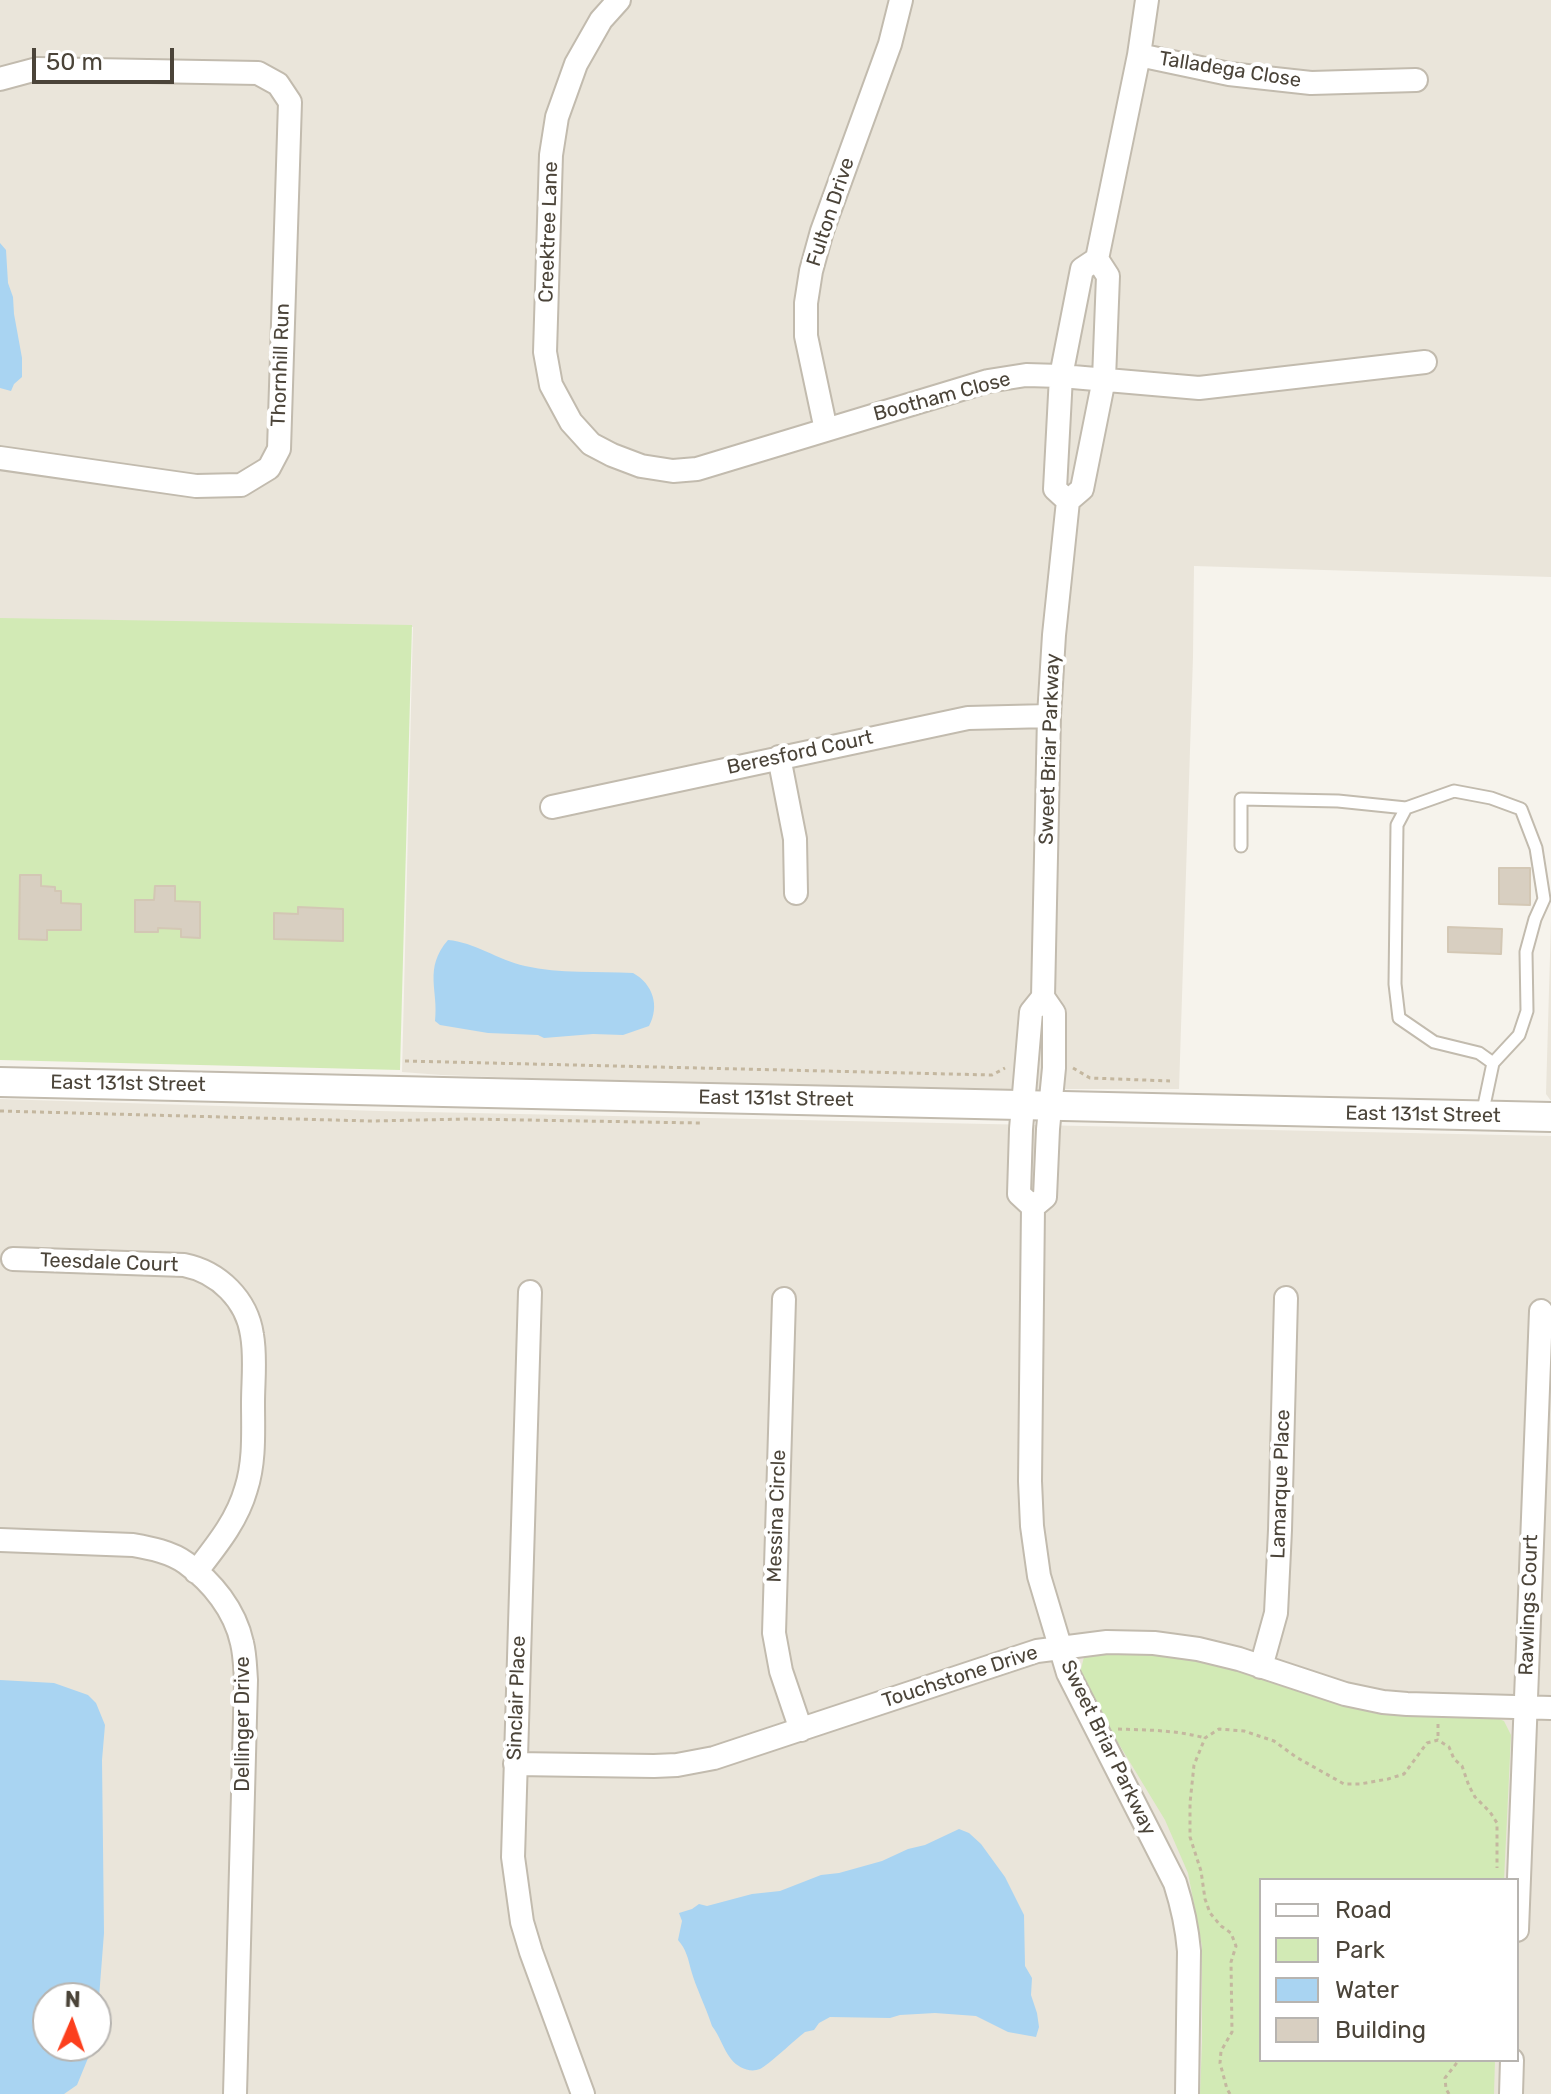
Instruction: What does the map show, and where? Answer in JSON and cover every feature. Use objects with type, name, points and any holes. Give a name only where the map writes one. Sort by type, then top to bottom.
[{"type":"street","name":"Creektree Lane","points":[[612,455],[591,444],[571,422],[551,385],[545,352],[551,155],[557,117],[576,64],[601,20],[619,0]]},
{"type":"street","name":"Fulton Drive","points":[[826,430],[806,336],[806,303],[811,271],[822,231],[890,44],[901,0]]},
{"type":"street","name":"Sweet Briar Parkway","points":[[1147,0],[1139,55],[1097,259],[1108,276],[1104,379],[1082,489],[1068,501],[1054,635],[1049,716],[1043,997],[1054,1013],[1054,1068],[1037,1105],[1045,1197],[1033,1207],[1030,1481],[1039,1576],[1073,1685],[1175,1883],[1182,1905],[1189,1951],[1187,2094]]},
{"type":"street","name":"Talladega Close","points":[[1139,55],[1229,74],[1311,83],[1416,80]]},
{"type":"street","name":"Thornhill Run","points":[[0,79],[37,69],[258,73],[278,84],[290,102],[279,449],[269,468],[241,485],[196,486],[0,458]]},
{"type":"street","name":"Sweet Briar Parkway","points":[[1068,501],[1055,489],[1061,376],[1082,269],[1097,259]]},
{"type":"street","name":"Bootham Close","points":[[612,455],[641,466],[673,471],[697,469],[988,381],[1026,375],[1199,388],[1425,362]]},
{"type":"street","name":"Beresford Court","points":[[552,807],[968,718],[1049,716]]},
{"type":"street","points":[[779,757],[795,839],[796,893]]},
{"type":"street","name":"East 131st Street","points":[[0,1082],[1551,1117]]},
{"type":"street","name":"Teesdale Court","points":[[13,1259],[184,1265],[211,1274],[236,1297],[247,1317],[253,1342],[250,1474],[236,1514],[196,1572]]},
{"type":"street","name":"Sinclair Place","points":[[530,1292],[513,1857],[522,1922],[583,2094]]},
{"type":"street","name":"Lamarque Place","points":[[1261,1667],[1276,1613],[1286,1298]]},
{"type":"street","name":"Messina Circle","points":[[784,1299],[774,1633],[781,1671],[801,1730]]},
{"type":"street","name":"Rawlings Court","points":[[1519,1878],[1541,1311]]},
{"type":"street","name":"Dellinger Drive","points":[[0,1540],[133,1545],[168,1554],[185,1562],[220,1596],[237,1626],[245,1657],[246,1680],[235,2094]]},
{"type":"street","name":"Touchstone Drive","points":[[515,1764],[677,1765],[714,1758],[1037,1651],[1107,1642],[1154,1643],[1198,1649],[1345,1694],[1383,1702],[1551,1708]]},
{"type":"street","points":[[1511,2094],[1512,2062]]},
{"type":"lane","points":[[1241,846],[1241,799],[1338,801],[1406,808],[1454,791],[1491,798],[1521,809],[1536,848],[1544,899],[1526,952],[1527,1011],[1519,1035],[1493,1063],[1482,1116]]},
{"type":"lane","points":[[1406,808],[1397,825],[1395,984],[1399,1018],[1434,1042],[1479,1053],[1493,1063]]},
{"type":"path","points":[[405,1061],[992,1075],[1003,1068]]},
{"type":"path","points":[[1073,1068],[1090,1078],[1170,1081]]},
{"type":"path","points":[[0,1111],[370,1121],[468,1119],[702,1123]]},
{"type":"path","points":[[1094,1726],[1163,1730],[1205,1738]]},
{"type":"path","points":[[1230,2094],[1220,2063],[1221,2051],[1232,2032],[1231,1962],[1236,1946],[1231,1933],[1210,1913],[1190,1837],[1194,1765],[1205,1738],[1219,1729],[1244,1731],[1274,1741],[1344,1784],[1360,1784],[1404,1774],[1427,1743],[1438,1740],[1449,1747],[1454,1759],[1462,1766],[1475,1797],[1497,1823],[1497,1876]]},
{"type":"path","points":[[1449,2094],[1445,2078],[1457,2062]]},
{"type":"shaded area","points":[[0,0],[1551,0],[1551,577],[1194,566],[1179,1089],[820,1089],[402,1072],[413,627],[0,620]]},
{"type":"shaded area","points":[[1551,921],[1551,1101],[1546,1094]]},
{"type":"shaded area","points":[[0,1099],[379,1111],[1551,1136],[1551,2094],[0,2094]]},
{"type":"green space","points":[[0,618],[412,625],[400,1070],[0,1060]]},
{"type":"green space","points":[[1118,1649],[1217,1663],[1282,1686],[1408,1713],[1492,1716],[1504,1721],[1511,1735],[1504,1878],[1259,1878],[1259,2062],[1495,2062],[1494,2094],[1200,2094],[1202,1946],[1188,1873],[1165,1820],[1083,1685],[1080,1673],[1084,1657]]},
{"type":"water","points":[[0,243],[6,250],[8,283],[22,358],[22,377],[11,391],[0,388]]},
{"type":"water","points":[[448,940],[538,969],[633,973],[645,983],[653,996],[654,1011],[649,1026],[623,1035],[544,1038],[440,1025],[435,1021],[434,970],[440,951]]},
{"type":"water","points":[[0,1680],[54,1683],[88,1695],[96,1703],[105,1725],[102,1760],[104,1933],[100,1982],[32,1982],[32,2062],[86,2062],[77,2085],[64,2094],[0,2094]]},
{"type":"water","points":[[959,1829],[981,1844],[1005,1877],[1024,1915],[1025,1966],[1032,1978],[1031,1995],[1039,2027],[1036,2037],[1008,2032],[976,2016],[935,2013],[890,2018],[830,2017],[814,2030],[805,2032],[760,2069],[748,2070],[734,2062],[712,2026],[678,1940],[682,1921],[679,1913],[699,1904],[707,1906],[752,1894],[780,1891],[821,1875],[882,1861]]},
{"type":"building","points":[[1499,868],[1530,868],[1530,905],[1499,904]]},
{"type":"building","points":[[20,875],[41,875],[41,886],[55,887],[55,891],[61,891],[61,903],[81,904],[81,930],[47,930],[47,940],[19,939]]},
{"type":"building","points":[[155,886],[175,886],[175,901],[200,902],[200,938],[181,937],[181,929],[158,928],[158,932],[135,932],[135,900],[154,900]]},
{"type":"building","points":[[298,907],[343,909],[343,941],[274,939],[274,913],[298,914]]},
{"type":"building","points":[[1448,927],[1502,929],[1501,954],[1448,952]]}]
